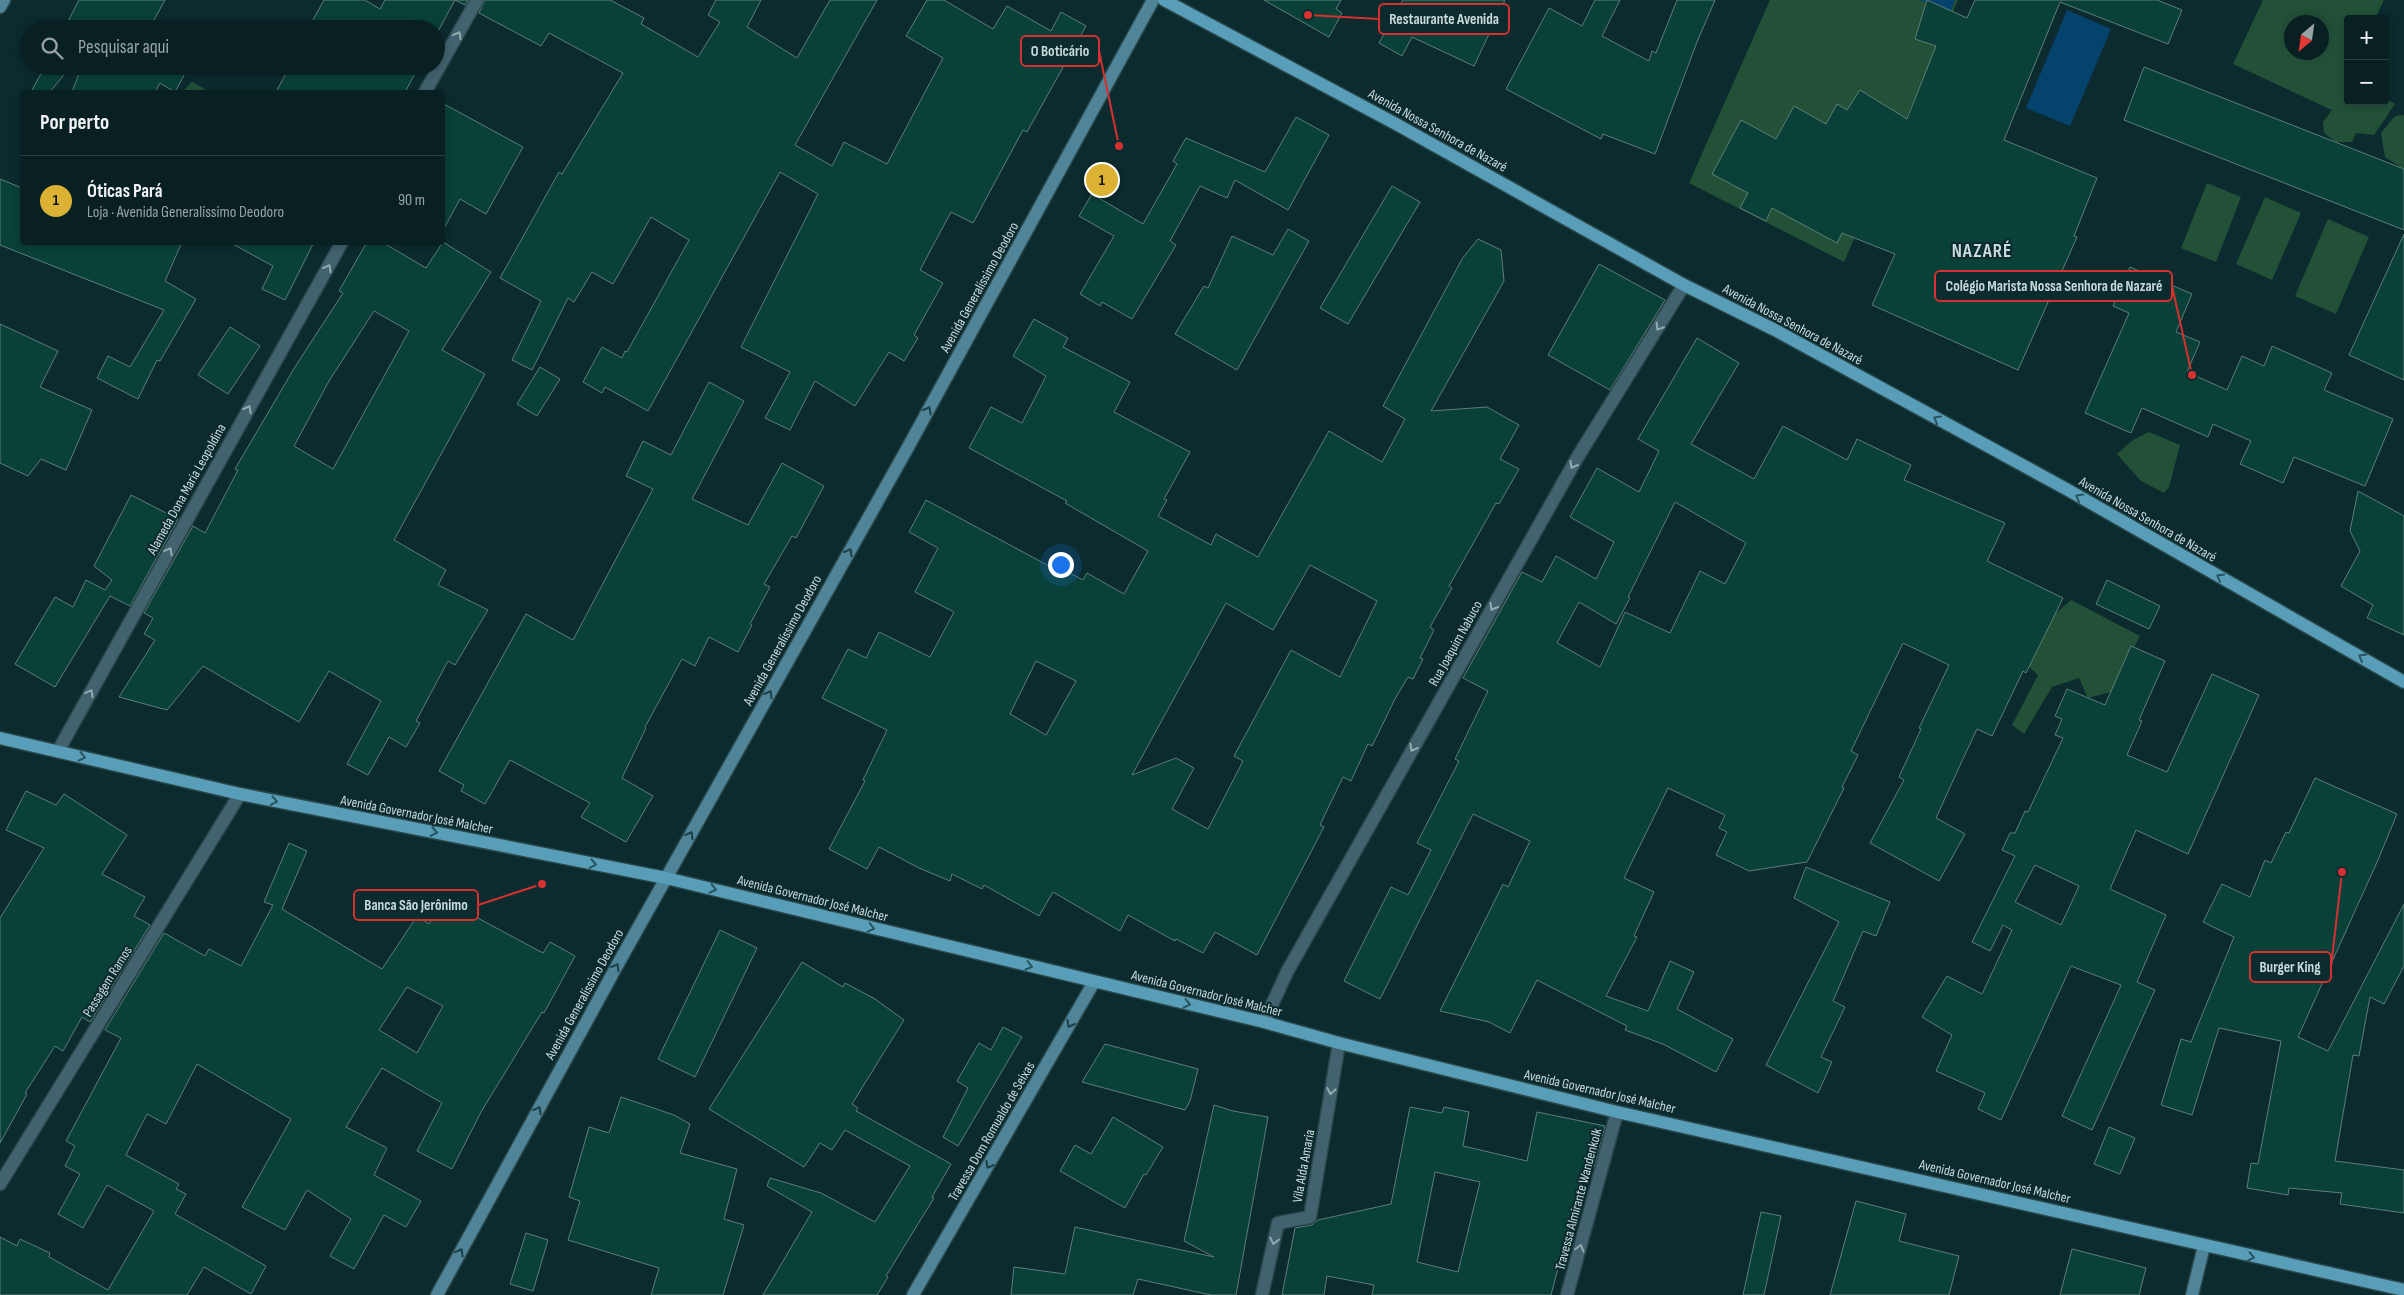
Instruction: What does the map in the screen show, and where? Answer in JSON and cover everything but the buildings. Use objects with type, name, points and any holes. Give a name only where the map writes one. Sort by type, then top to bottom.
[{"type":"main road","name":"Avenida Nossa Senhora de Nazaré","points":[[1164,0],[1396,124],[1684,286],[1775,330],[2060,486],[2404,682]]},
{"type":"main road","name":"Avenida Governador José Malcher","points":[[0,738],[240,794],[666,878],[1264,1022],[1339,1043],[1617,1112],[1882,1170],[2204,1246],[2404,1290]]},
{"type":"street","points":[[0,7],[4,0]]},
{"type":"street","points":[[445,57],[477,0]]},
{"type":"street","name":"Avenida Generalíssimo Deodoro","points":[[437,1295],[666,878],[907,449],[1153,0]]},
{"type":"street","points":[[426,90],[435,75]]},
{"type":"street","name":"Alameda Dona Maria Leopoldina","points":[[58,751],[340,245]]},
{"type":"street","name":"Rua Joaquim Nabuco","points":[[1264,1022],[1287,972],[1572,467],[1684,286]]},
{"type":"street","name":"Passagem Ramos","points":[[0,1184],[240,794]]},
{"type":"street","name":"Travessa Dom Romualdo de Seixas","points":[[914,1295],[1094,982]]},
{"type":"street","name":"Vila Alda Amaria","points":[[1262,1295],[1278,1223],[1310,1218],[1339,1043]]},
{"type":"street","name":"Travessa Almirante Wandenkolk","points":[[1567,1295],[1617,1112]]},
{"type":"street","points":[[2192,1295],[2204,1246]]},
{"type":"green space","points":[[1770,0],[1958,0],[1844,262],[1689,183]]},
{"type":"green space","points":[[2263,0],[2384,0],[2377,15],[2344,15],[2344,105],[2389,105],[2389,100],[2395,104],[2374,135],[2356,133],[2352,142],[2336,142],[2324,133],[2323,122],[2332,110],[2233,64]]},
{"type":"green space","points":[[192,82],[206,90],[184,90]]},
{"type":"green space","points":[[2404,115],[2404,169],[2385,157],[2381,133],[2395,116]]},
{"type":"green space","points":[[2207,183],[2241,197],[2216,262],[2181,248]]},
{"type":"green space","points":[[2265,197],[2301,213],[2272,280],[2236,264]]},
{"type":"green space","points":[[2328,219],[2369,237],[2336,314],[2295,296]]},
{"type":"green space","points":[[2149,432],[2180,445],[2169,487],[2164,493],[2141,481],[2117,454],[2133,440]]},
{"type":"green space","points":[[2071,600],[2140,636],[2111,692],[2088,698],[2079,678],[2052,687],[2024,734],[2012,725],[2038,675],[2029,667],[2055,614]]},
{"type":"water","points":[[1919,0],[1955,0],[1951,11]]},
{"type":"water","points":[[2067,10],[2111,29],[2070,126],[2026,108]]},
{"type":"place","name":"Restaurante Avenida","points":[[1308,15]]},
{"type":"place","name":"O Boticário","points":[[1119,146]]},
{"type":"place","name":"Óticas Pará","points":[[1102,180]]},
{"type":"place","name":"Colégio Marista Nossa Senhora de Nazaré","points":[[2192,375]]},
{"type":"place","name":"Burger King","points":[[2342,872]]},
{"type":"place","name":"Banca São Jerônimo","points":[[542,884]]},
{"type":"district","name":"NAZARÉ","points":[[1982,250]]}]
